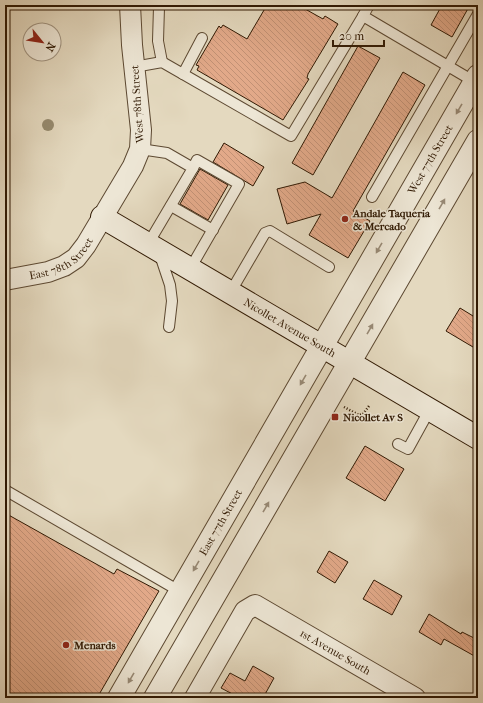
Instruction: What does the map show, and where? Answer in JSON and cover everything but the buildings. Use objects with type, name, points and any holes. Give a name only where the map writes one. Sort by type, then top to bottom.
[{"type":"street","name":"West 78th Street","points":[[102,217],[133,166],[140,149],[141,130],[134,67],[130,5]]},
{"type":"street","name":"West 77th Street","points":[[322,347],[476,78]]},
{"type":"street","points":[[155,698],[478,141]]},
{"type":"street","name":"Nicollet Avenue South","points":[[102,217],[478,438]]},
{"type":"street","name":"East 78th Street","points":[[5,280],[48,272],[64,266],[76,258],[102,217]]},
{"type":"street","name":"East 77th Street","points":[[119,698],[322,347]]},
{"type":"street","points":[[144,698],[195,607],[190,598],[180,592]]},
{"type":"street","name":"1st Avenue South","points":[[195,698],[245,611],[255,605],[415,698]]},
{"type":"lane","points":[[134,67],[162,62],[291,136],[370,5]]},
{"type":"lane","points":[[159,7],[158,41],[162,62]]},
{"type":"lane","points":[[372,197],[478,14]]},
{"type":"lane","points":[[363,16],[448,66],[476,78]]},
{"type":"lane","points":[[183,74],[202,38]]},
{"type":"lane","points":[[140,149],[167,153],[193,168]]},
{"type":"lane","points":[[169,327],[172,301],[170,285],[154,248],[170,206],[197,160],[239,184],[190,269]]},
{"type":"lane","points":[[170,206],[213,230]]},
{"type":"lane","points":[[230,293],[265,233],[270,231],[329,267]]},
{"type":"lane","points":[[398,444],[408,449],[430,409]]},
{"type":"lane","points":[[5,490],[180,592]]},
{"type":"path","points":[[342,406],[358,415],[363,414],[369,406]]},
{"type":"place","name":"Andale Taqueria & Mercado","points":[[345,219]]},
{"type":"place","name":"Nicollet Av S","points":[[335,417]]},
{"type":"place","name":"Menards","points":[[66,645]]}]
